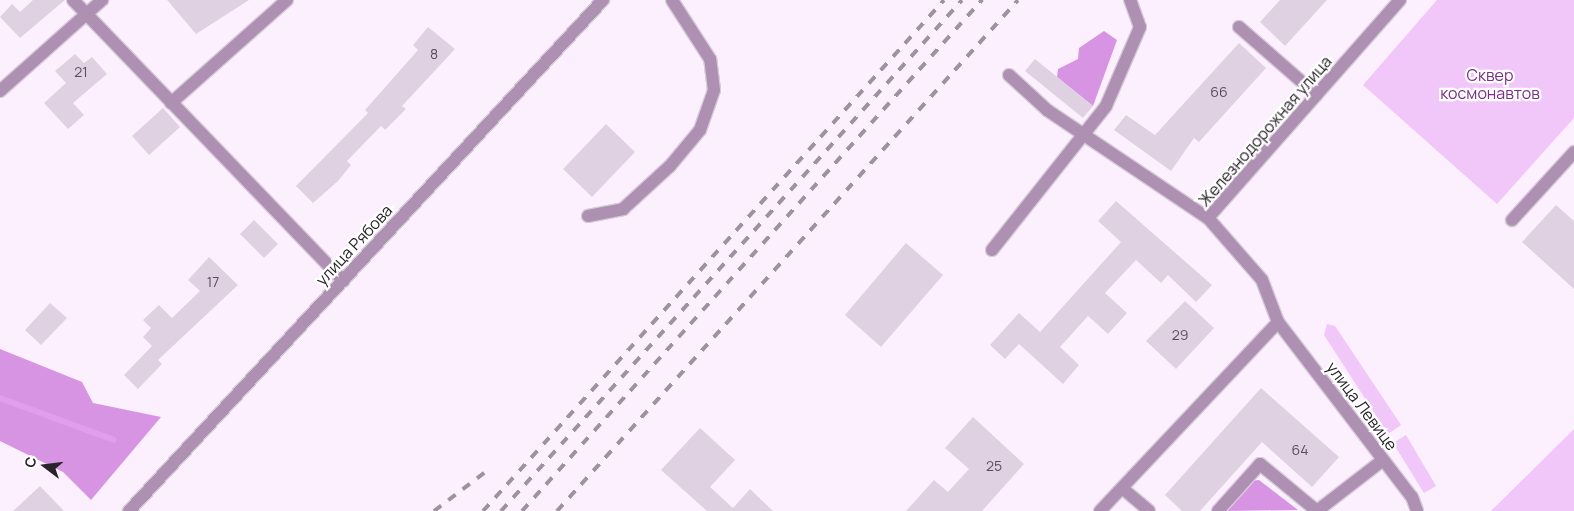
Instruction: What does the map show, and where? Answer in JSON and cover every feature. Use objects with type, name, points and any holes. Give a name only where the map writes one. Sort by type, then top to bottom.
[{"type":"street","points":[[73,0],[343,281]]},
{"type":"street","points":[[0,91],[102,0]]},
{"type":"street","points":[[171,103],[287,0]]},
{"type":"street","name":"улица Рябова","points":[[128,511],[603,0]]},
{"type":"street","points":[[588,216],[623,209],[670,166],[700,130],[714,90],[710,59],[672,0]]},
{"type":"street","points":[[992,250],[1085,135],[1106,106],[1140,27],[1130,0]]},
{"type":"street","name":"Железнодорожная улица","points":[[1278,322],[1262,280],[1208,218],[1400,0]]},
{"type":"street","points":[[1239,27],[1317,94]]},
{"type":"street","points":[[1009,75],[1085,135],[1208,218]]},
{"type":"street","points":[[1512,220],[1574,152]]},
{"type":"street","points":[[1100,511],[1278,322]]},
{"type":"street","name":"улица Левице","points":[[1278,322],[1383,460],[1417,511]]},
{"type":"street","points":[[1218,511],[1260,464],[1318,511],[1383,460]]},
{"type":"street","points":[[1122,488],[1149,511]]},
{"type":"green space","name":"Сквер космонавтов","points":[[1437,0],[1574,0],[1574,118],[1497,204],[1363,85]]},
{"type":"green space","points":[[1327,324],[1335,326],[1401,425],[1388,434],[1324,335]]},
{"type":"green space","points":[[1574,429],[1574,511],[1491,511]]},
{"type":"green space","points":[[1406,435],[1436,486],[1424,493],[1393,443]]},
{"type":"shaded area","points":[[1104,31],[1117,40],[1093,106],[1057,77],[1058,69],[1078,59],[1079,48]]},
{"type":"shaded area","points":[[0,349],[82,382],[93,403],[161,417],[91,500],[63,472],[0,441]]},
{"type":"shaded area","points":[[1259,480],[1298,510],[1226,511],[1250,481]]},
{"type":"building","points":[[33,0],[65,0],[20,38],[0,17],[12,4],[20,12]]},
{"type":"building","points":[[167,0],[249,0],[196,34]]},
{"type":"building","points":[[1280,0],[1327,0],[1285,46],[1260,22]]},
{"type":"building","points":[[428,27],[455,49],[402,106],[406,109],[385,130],[381,126],[347,161],[351,165],[338,181],[313,203],[296,186],[368,113],[365,110],[418,50],[413,45]]},
{"type":"building","points":[[1239,43],[1266,68],[1199,142],[1194,138],[1171,171],[1114,130],[1126,115],[1155,135]]},
{"type":"building","points":[[75,54],[84,63],[92,57],[107,74],[73,103],[84,115],[68,129],[44,103],[66,83],[55,71]]},
{"type":"building","points":[[1035,59],[1093,106],[1083,118],[1025,71]]},
{"type":"building","points":[[163,108],[180,127],[149,155],[132,136]]},
{"type":"building","points":[[606,124],[635,152],[592,197],[563,169]]},
{"type":"building","points":[[1116,201],[1212,285],[1196,302],[1168,275],[1161,283],[1136,260],[1105,293],[1127,313],[1108,334],[1088,316],[1060,347],[1079,365],[1063,384],[1019,344],[1005,359],[990,345],[1019,313],[1040,332],[1121,242],[1098,221]]},
{"type":"building","points":[[1556,205],[1574,221],[1574,289],[1522,242]]},
{"type":"building","points":[[254,220],[278,244],[264,258],[240,234]]},
{"type":"building","points":[[906,243],[943,275],[881,347],[845,315]]},
{"type":"building","points":[[209,257],[238,285],[158,360],[162,364],[138,389],[124,375],[152,346],[143,337],[151,328],[143,320],[159,305],[172,318],[200,291],[188,280]]},
{"type":"building","points":[[1185,301],[1214,328],[1176,369],[1146,341]]},
{"type":"building","points":[[50,303],[67,318],[41,345],[25,330]]},
{"type":"building","points":[[1261,388],[1339,457],[1312,487],[1262,442],[1200,511],[1182,511],[1165,495]]},
{"type":"building","points":[[973,417],[1024,464],[982,511],[906,511],[934,480],[948,492],[969,469],[945,448]]},
{"type":"building","points":[[700,428],[735,460],[710,487],[733,508],[750,489],[773,511],[707,511],[661,470]]},
{"type":"building","points":[[40,486],[64,511],[13,511]]},
{"type":"waterway","points":[[0,398],[114,440]]},
{"type":"railway","points":[[483,511],[944,0]]},
{"type":"railway","points":[[501,511],[962,0]]},
{"type":"railway","points":[[522,511],[982,0]]},
{"type":"railway","points":[[557,511],[1018,0]]},
{"type":"railway","points":[[434,511],[484,473]]}]
